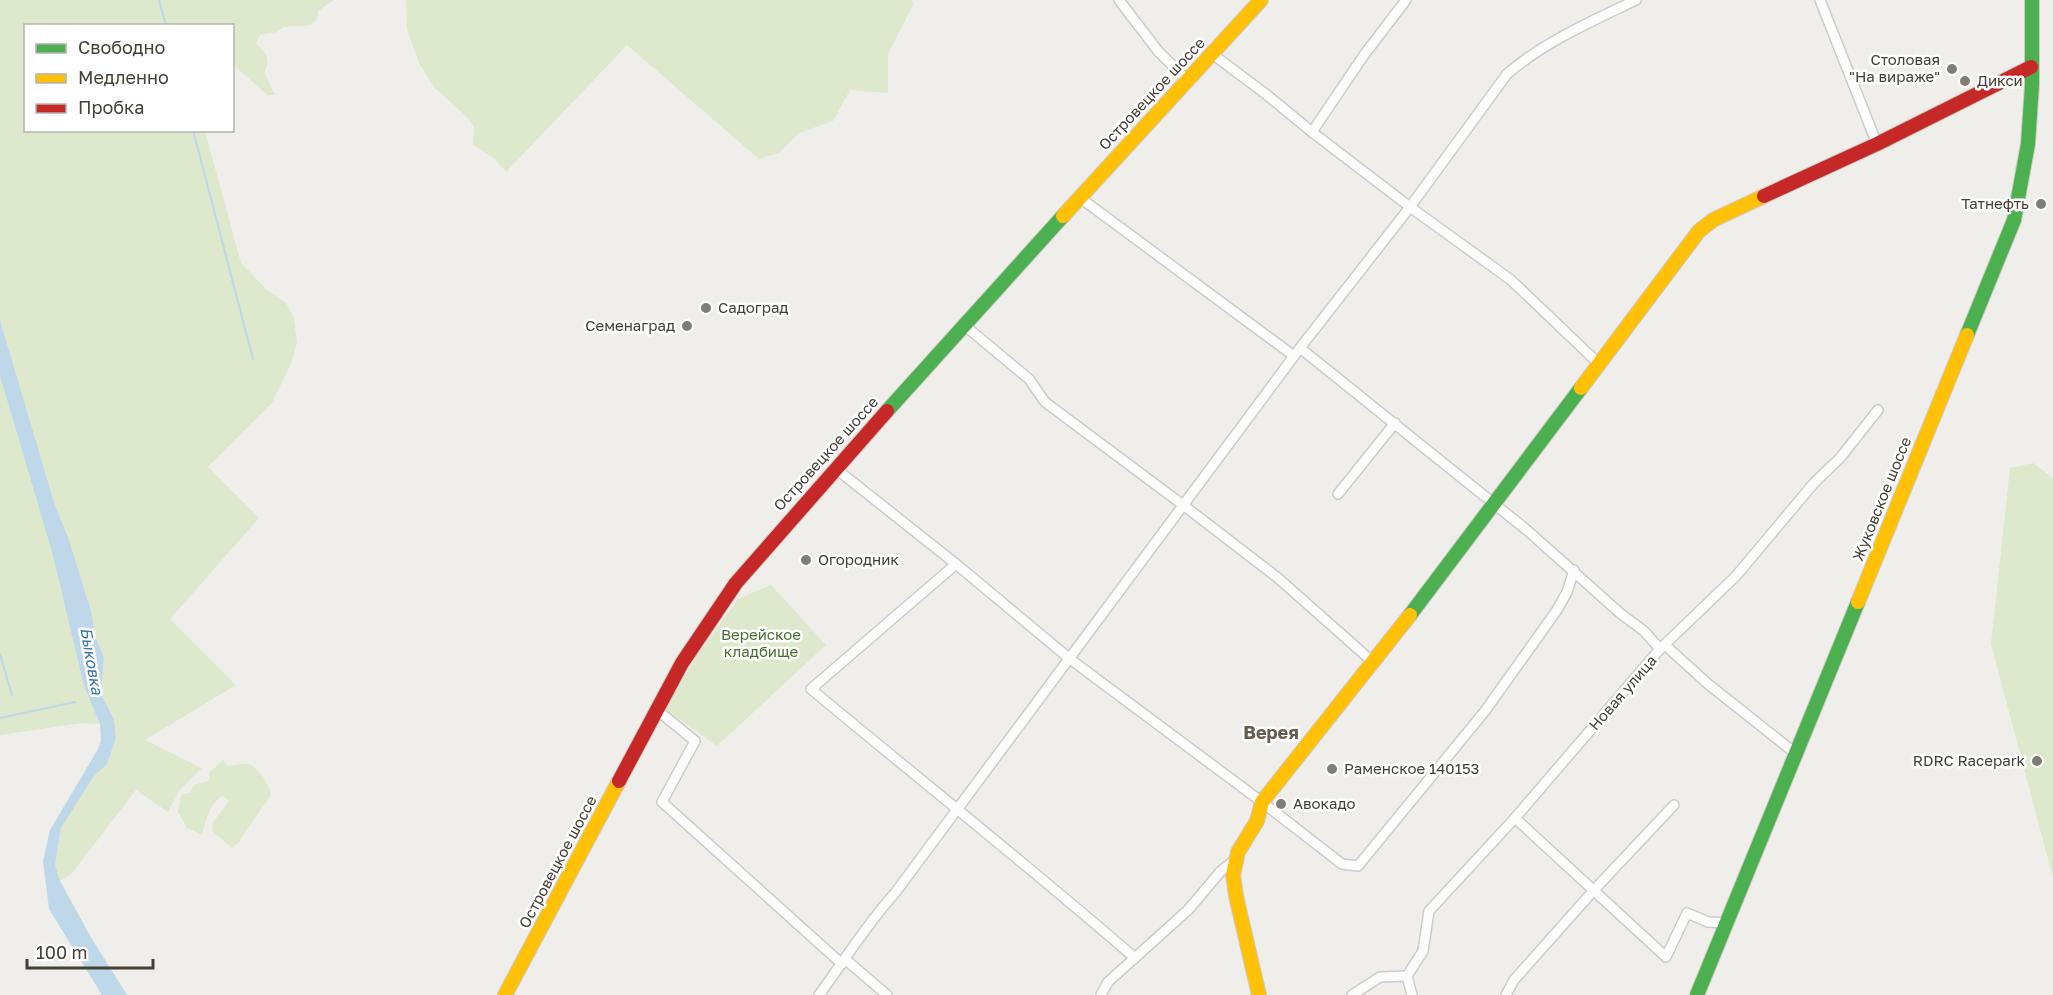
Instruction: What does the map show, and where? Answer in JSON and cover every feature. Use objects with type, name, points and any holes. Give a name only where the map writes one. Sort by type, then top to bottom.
[{"type":"main road","name":"Островецкое шоссе","points":[[505,995],[682,663],[736,583],[835,468],[1079,197],[1261,0]]},
{"type":"main road","name":"Жуковское шоссе","points":[[1697,995],[2014,220],[2028,144],[2032,0]]},
{"type":"main road","points":[[1259,995],[1234,885],[1235,860],[1257,821],[1262,802],[1374,663],[1699,231],[1713,220],[1877,144],[2031,67]]},
{"type":"street","points":[[1119,0],[1158,51],[1187,80]]},
{"type":"street","points":[[1312,132],[1364,55],[1406,0]]},
{"type":"street","points":[[819,995],[857,940],[895,893],[1297,352],[1410,207],[1507,74],[1523,60],[1583,26],[1636,0]]},
{"type":"street","points":[[1820,0],[1877,144]]},
{"type":"street","points":[[1211,53],[1410,207],[1511,280],[1598,363]]},
{"type":"street","points":[[1079,197],[1297,352],[1317,363],[1395,423],[1574,570],[1621,614],[1795,753]]},
{"type":"street","points":[[964,325],[1029,379],[1046,402],[1278,578],[1374,663]]},
{"type":"street","name":"Новая улица","points":[[1407,976],[1423,951],[1429,911],[1515,818],[1663,647],[1736,576],[1814,483],[1840,458],[1878,410]]},
{"type":"street","points":[[1338,494],[1395,423]]},
{"type":"street","points":[[835,468],[956,564],[1070,659],[1342,864],[1358,866],[1485,711],[1557,610],[1567,592],[1574,570]]},
{"type":"street","points":[[956,564],[811,689],[1033,870],[1135,958]]},
{"type":"street","points":[[657,710],[695,741],[662,802],[843,961],[887,995]]},
{"type":"street","points":[[1506,995],[1514,980],[1674,805]]},
{"type":"street","points":[[1515,818],[1666,957],[1687,913],[1708,922],[1725,923]]},
{"type":"street","points":[[1101,995],[1108,982],[1188,910],[1221,871],[1235,860]]},
{"type":"street","points":[[1352,995],[1380,977],[1407,976],[1412,995]]},
{"type":"green space","points":[[0,0],[334,0],[318,11],[317,19],[311,25],[284,27],[277,32],[260,35],[256,43],[266,56],[267,63],[264,72],[275,95],[267,95],[234,65],[234,24],[24,24],[24,132],[205,132],[241,263],[266,289],[286,303],[294,319],[297,342],[291,364],[272,403],[208,467],[259,518],[170,619],[236,685],[145,740],[202,768],[179,791],[168,812],[136,790],[72,873],[60,881],[55,865],[61,828],[94,776],[107,764],[116,738],[114,719],[101,694],[104,658],[94,633],[92,614],[69,540],[54,502],[0,320]]},
{"type":"green space","points":[[406,0],[912,0],[913,5],[888,54],[888,93],[850,90],[833,121],[799,133],[779,153],[759,159],[627,45],[506,172],[494,158],[473,145],[474,127],[469,119],[434,87],[419,63],[407,29]]},
{"type":"green space","points":[[0,376],[52,552],[84,686],[100,724],[82,723],[0,735]]},
{"type":"green space","name":"RDRC Racepark","points":[[2033,463],[2053,478],[2053,878],[1991,644],[2010,468]]},
{"type":"green space","name":"Верейское кладбище","points":[[771,585],[826,645],[717,746],[665,709],[698,654],[738,599]]},
{"type":"green space","points":[[223,760],[228,766],[248,764],[255,768],[263,777],[271,795],[238,843],[232,848],[212,831],[213,822],[229,801],[222,796],[211,808],[202,835],[187,828],[178,812],[182,794],[191,793],[193,785],[209,781],[210,772]]},
{"type":"water","name":"Быковка","points":[[0,320],[54,502],[69,540],[92,614],[94,633],[104,658],[101,694],[114,719],[116,738],[107,764],[94,776],[61,828],[55,865],[60,881],[92,939],[127,995],[102,995],[49,909],[43,861],[50,830],[98,749],[101,741],[100,724],[84,686],[52,552],[0,376]]},
{"type":"waterway","points":[[159,0],[165,24]]},
{"type":"waterway","points":[[194,132],[253,359]]},
{"type":"waterway","points":[[0,654],[12,695]]},
{"type":"waterway","points":[[0,718],[75,702]]},
{"type":"traffic: fast","points":[[1967,335],[2014,220],[2028,144],[2032,85],[2032,0]]},
{"type":"traffic: fast","points":[[887,411],[1063,216]]},
{"type":"traffic: fast","points":[[1410,615],[1581,388]]},
{"type":"traffic: fast","points":[[1697,995],[1858,602]]},
{"type":"traffic: slow","points":[[1063,216],[1261,0]]},
{"type":"traffic: slow","points":[[1581,388],[1699,231],[1713,220],[1764,196]]},
{"type":"traffic: slow","points":[[1858,602],[1967,335]]},
{"type":"traffic: slow","points":[[1259,995],[1236,896],[1233,875],[1238,852],[1257,821],[1262,802],[1410,615]]},
{"type":"traffic: slow","points":[[505,995],[619,781]]},
{"type":"traffic: jam","points":[[1764,196],[1877,144],[2031,67]]},
{"type":"traffic: jam","points":[[619,781],[682,663],[736,583],[887,411]]},
{"type":"place","name":"Столовая \"На вираже\"","points":[[1952,69]]},
{"type":"place","name":"Дикси","points":[[1965,81]]},
{"type":"place","name":"Татнефть","points":[[2041,204]]},
{"type":"place","name":"Садоград","points":[[706,308]]},
{"type":"place","name":"Семенаград","points":[[687,326]]},
{"type":"place","name":"Огородник","points":[[806,560]]},
{"type":"place","name":"RDRC Racepark","points":[[2037,761]]},
{"type":"place","name":"Раменское 140153","points":[[1332,769]]},
{"type":"place","name":"Авокадо","points":[[1281,804]]},
{"type":"district","name":"Верея","points":[[1271,733]]}]
